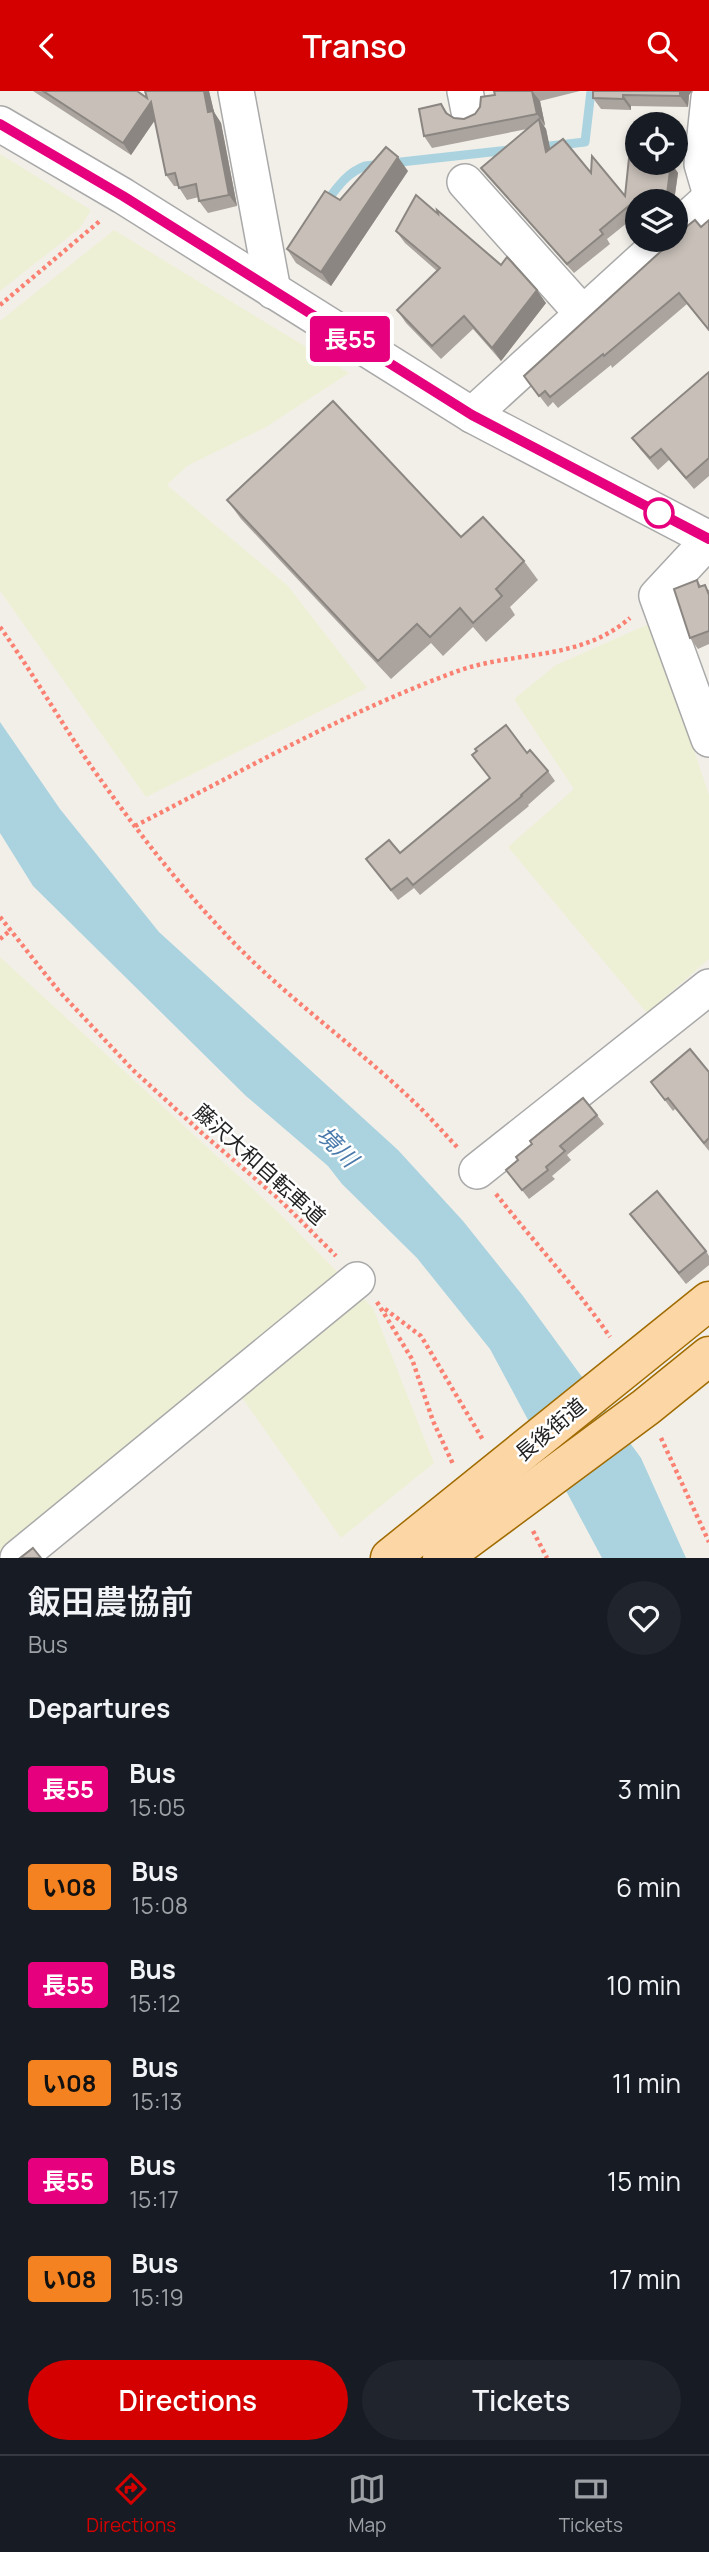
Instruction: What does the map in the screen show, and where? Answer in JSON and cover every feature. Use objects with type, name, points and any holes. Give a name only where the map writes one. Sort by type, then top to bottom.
[{"type":"main road","name":"長後街道","points":[[390,1558],[709,1301]]},
{"type":"main road","name":"長後街道","points":[[442,1558],[519,1503],[709,1356]]},
{"type":"street","points":[[236,91],[274,291]]},
{"type":"street","points":[[688,212],[708,185],[702,165],[709,98]]},
{"type":"street","points":[[0,124],[123,196],[472,415],[709,540],[657,596],[709,739]]},
{"type":"street","points":[[465,182],[583,314]]},
{"type":"street","points":[[472,415],[651,252]]},
{"type":"street","points":[[477,1171],[709,987]]},
{"type":"street","points":[[18,1558],[357,1280]]},
{"type":"path","points":[[0,305],[97,223],[123,196]]},
{"type":"path","points":[[135,826],[340,721],[458,671],[587,644],[613,633],[657,596]]},
{"type":"path","points":[[0,627],[28,666],[92,768],[160,860],[220,929],[289,993],[414,1101],[477,1171],[557,1271],[583,1298],[623,1369]]},
{"type":"path","name":"藤沢大和自転車道","points":[[0,917],[58,990],[133,1070],[279,1199],[381,1307],[412,1359],[433,1421],[453,1465]]},
{"type":"path","points":[[0,939],[10,930]]},
{"type":"path","points":[[381,1307],[421,1336],[501,1470]]},
{"type":"path","points":[[637,1412],[709,1542]]},
{"type":"green space","points":[[0,154],[91,210],[80,228],[0,291]]},
{"type":"green space","points":[[114,230],[349,373],[266,427],[187,466],[167,485],[288,586],[367,688],[146,797],[0,591],[0,321]]},
{"type":"green space","points":[[651,623],[709,795],[709,959],[647,1013],[508,847],[574,789],[514,699],[556,665]]},
{"type":"green space","points":[[0,957],[279,1213],[373,1308],[434,1463],[341,1538],[240,1395],[0,1558]]},
{"type":"water","name":"境川","points":[[0,722],[60,809],[159,932],[398,1150],[463,1221],[523,1296],[641,1458],[686,1558],[602,1558],[490,1349],[417,1258],[342,1184],[328,1166],[246,1096],[33,886],[0,833]]},
{"type":"building","points":[[43,91],[137,91],[147,98],[145,91],[204,91],[208,112],[213,111],[229,195],[199,201],[196,184],[179,188],[175,173],[166,175],[151,102],[123,143]]},
{"type":"building","points":[[494,91],[532,91],[537,114],[424,136],[419,109],[441,104],[446,113],[454,118],[464,119],[475,114],[480,107],[481,97],[495,95]]},
{"type":"building","points":[[593,91],[680,91],[680,96],[623,95],[623,99],[593,98]]},
{"type":"building","points":[[539,119],[546,152],[563,139],[591,173],[592,156],[625,196],[625,209],[600,230],[603,234],[567,264],[481,168]]},
{"type":"building","points":[[386,147],[398,157],[321,272],[287,249],[325,191],[340,200]]},
{"type":"building","points":[[627,175],[669,175],[668,189],[626,189]]},
{"type":"building","points":[[416,195],[501,265],[507,257],[537,290],[492,348],[464,316],[432,346],[397,310],[440,268],[396,231]]},
{"type":"building","points":[[695,220],[701,227],[709,220],[709,330],[679,293],[550,397],[545,391],[539,396],[524,376],[660,252],[688,252],[688,226]]},
{"type":"building","points":[[709,372],[709,458],[686,478],[661,449],[650,458],[632,438]]},
{"type":"building","points":[[333,401],[461,537],[483,517],[524,561],[496,589],[502,596],[473,623],[460,608],[430,637],[417,624],[378,661],[227,500]]},
{"type":"building","points":[[697,580],[699,587],[705,585],[709,595],[709,631],[690,638],[674,589]]},
{"type":"building","points":[[506,725],[527,753],[530,750],[548,771],[522,796],[413,885],[407,878],[391,890],[366,859],[389,840],[400,853],[490,778],[472,755],[477,751],[475,749]]},
{"type":"building","points":[[690,1049],[709,1072],[709,1138],[704,1143],[668,1098],[665,1100],[651,1082]]},
{"type":"building","points":[[583,1098],[597,1115],[560,1146],[565,1151],[546,1167],[548,1170],[522,1190],[506,1170],[518,1160],[516,1157],[532,1144],[530,1141]]},
{"type":"building","points":[[657,1191],[706,1251],[679,1273],[630,1214]]},
{"type":"building","points":[[33,1548],[41,1558],[20,1558]]},
{"type":"waterway","points":[[541,147],[585,142],[591,91]]},
{"type":"waterway","points":[[324,205],[347,177],[365,166],[509,150]]},
{"type":"bus line","name":"長55","points":[[0,124],[123,196],[472,415],[709,539]]}]
